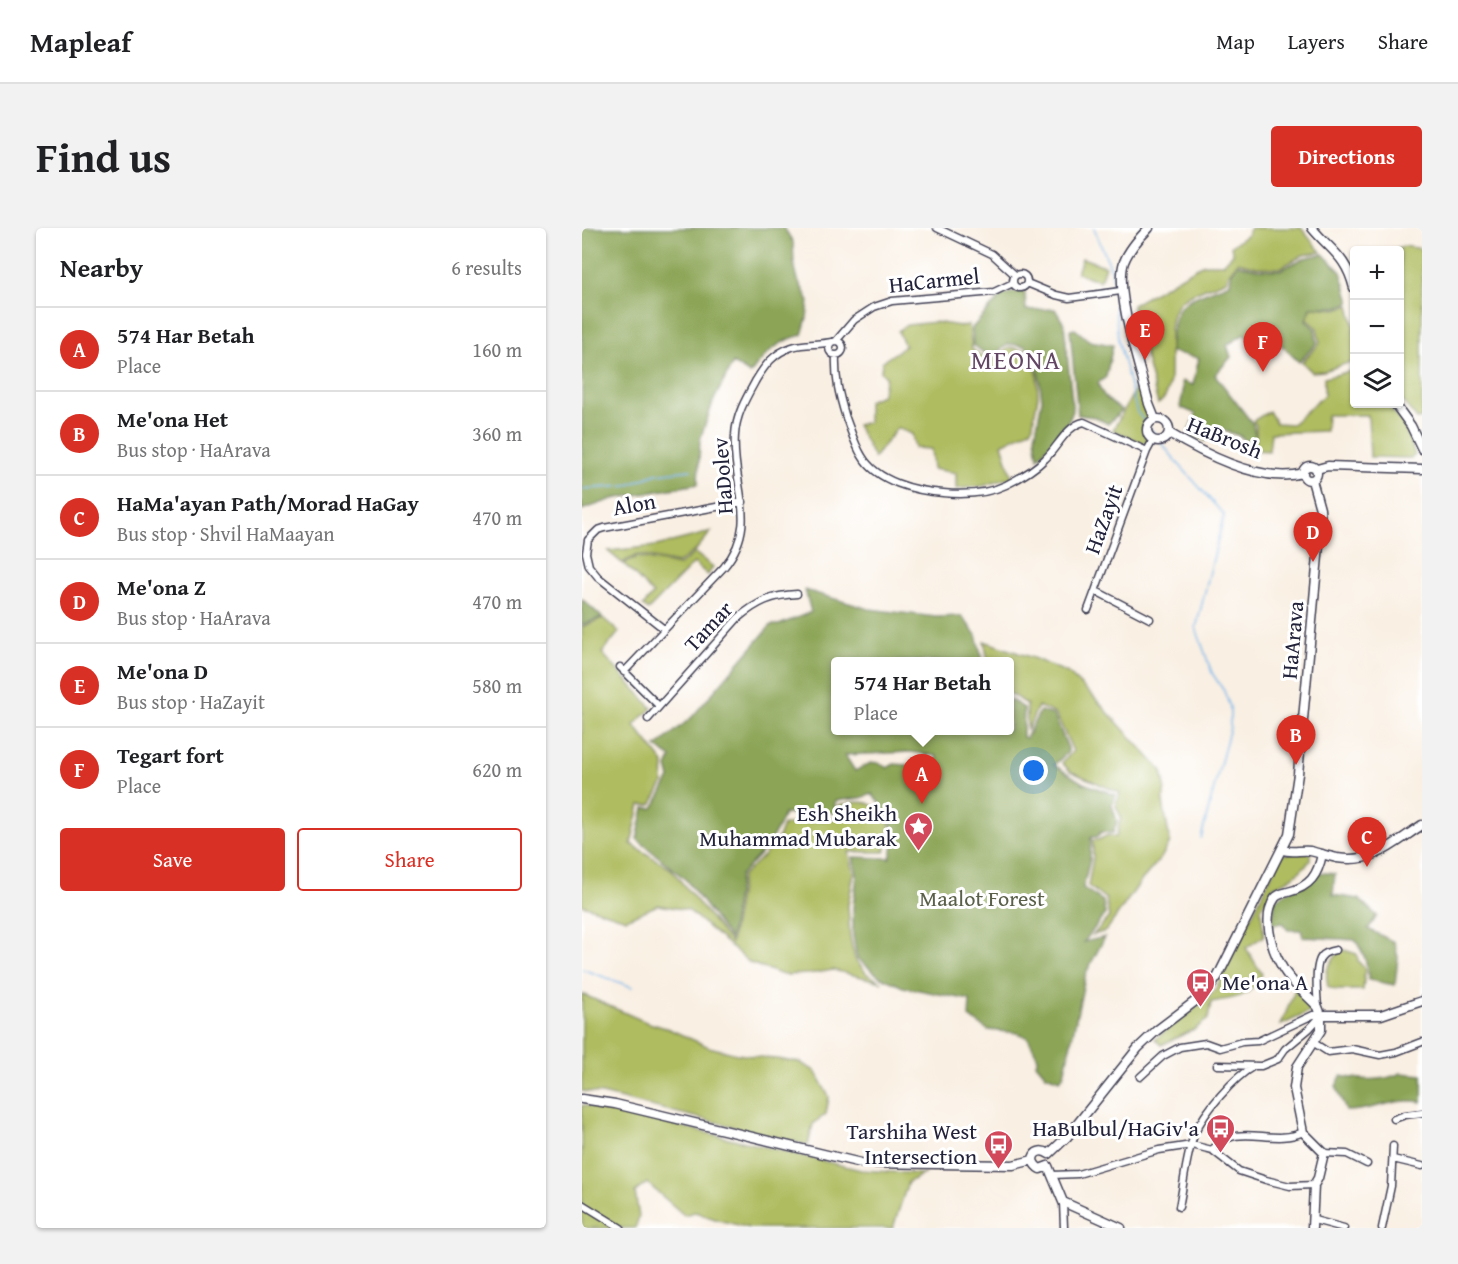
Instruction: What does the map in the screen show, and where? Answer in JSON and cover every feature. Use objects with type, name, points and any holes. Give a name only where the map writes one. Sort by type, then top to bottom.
[{"type":"main road","points":[[1149,228],[1139,237],[1124,263],[1121,291],[1149,404],[1155,419]]},
{"type":"main road","points":[[1312,228],[1343,259],[1350,275]]},
{"type":"main road","points":[[1398,408],[1411,426],[1422,449]]},
{"type":"main road","points":[[1155,419],[1166,422],[1169,433],[1164,440],[1153,440],[1148,436],[1147,429],[1155,419]]},
{"type":"main road","name":"HaBrosh","points":[[1169,433],[1192,447],[1244,469],[1291,476],[1303,473]]},
{"type":"main road","points":[[1317,469],[1317,475],[1312,480],[1306,480],[1303,473],[1304,468],[1309,466],[1317,469],[1328,466],[1422,469]]},
{"type":"main road","name":"HaArava","points":[[1049,1154],[1067,1137],[1138,1048],[1156,1030],[1206,993],[1218,976],[1289,834],[1295,803],[1321,523],[1320,509],[1312,480]]},
{"type":"main road","points":[[1282,850],[1307,851],[1348,859],[1379,854],[1422,825]]},
{"type":"main road","points":[[1313,1224],[1314,1185],[1324,1153],[1303,1132],[1295,1100],[1295,1077],[1297,1067],[1321,1030],[1320,1011],[1281,966],[1272,943],[1269,921],[1275,898],[1311,882],[1320,868],[1322,854]]},
{"type":"main road","points":[[1320,1011],[1381,1015],[1422,1001]]},
{"type":"main road","points":[[582,1099],[615,1104],[861,1163],[1012,1165],[1033,1160]]},
{"type":"main road","points":[[1038,1151],[1049,1154],[1051,1162],[1048,1166],[1040,1168],[1035,1166],[1034,1155],[1038,1151]]},
{"type":"main road","points":[[1048,1166],[1063,1202],[1121,1228]]},
{"type":"street","points":[[937,228],[992,254],[1015,275],[1023,274],[1027,283]]},
{"type":"street","points":[[1015,275],[1013,283],[1016,287],[1021,288],[1027,283]]},
{"type":"street","name":"HaCarmel","points":[[834,342],[854,320],[874,307],[892,301],[994,292],[1013,283]]},
{"type":"street","points":[[1027,283],[1056,296],[1069,298],[1121,291]]},
{"type":"street","points":[[811,344],[833,353],[840,354],[843,349],[841,343],[834,342],[830,347],[833,353],[835,379],[852,436],[862,458],[884,477],[917,489],[958,494],[990,490],[1005,485],[1045,459],[1074,424],[1084,422],[1147,451]]},
{"type":"street","name":"HaDolev","points":[[659,706],[622,669],[664,630],[730,559],[741,538],[744,516],[735,447],[737,423],[744,401],[762,369],[776,354],[794,346],[834,342]]},
{"type":"street","name":"HaZayit","points":[[1089,610],[1153,440]]},
{"type":"street","name":"Alon","points":[[664,630],[593,572],[586,553],[588,540],[598,530],[604,528],[743,502]]},
{"type":"street","points":[[1096,591],[1150,619]]},
{"type":"street","name":"Tamar","points":[[648,718],[738,618],[753,606],[773,596],[797,594]]},
{"type":"street","points":[[1217,1065],[1254,1066],[1278,1059],[1285,1049],[1309,1029],[1320,1011],[1318,963],[1322,956],[1329,951],[1336,950]]},
{"type":"street","points":[[1140,1077],[1162,1056],[1180,1047],[1206,1043],[1220,1048],[1242,1042],[1258,1041],[1320,1011]]},
{"type":"street","points":[[1314,1043],[1328,1052],[1352,1049],[1380,1055],[1396,1052],[1422,1042]]},
{"type":"street","points":[[1179,1207],[1195,1133],[1205,1116],[1236,1078],[1254,1066]]},
{"type":"street","points":[[1394,1119],[1422,1113]]},
{"type":"street","points":[[1212,1150],[1228,1137],[1255,1135],[1286,1137],[1303,1132]]},
{"type":"street","points":[[1052,1175],[1078,1174],[1158,1150],[1192,1145],[1212,1150],[1239,1171],[1266,1180],[1290,1186],[1314,1185]]},
{"type":"street","points":[[1382,1228],[1391,1186],[1393,1146]]},
{"type":"street","points":[[1324,1153],[1347,1154],[1367,1164]]},
{"type":"street","points":[[1393,1160],[1422,1166]]},
{"type":"street","points":[[1063,1202],[1064,1228]]},
{"type":"street","points":[[582,1203],[621,1228]]},
{"type":"street","points":[[1313,1224],[1344,1228]]},
{"type":"green space","points":[[582,228],[784,228],[793,242],[794,264],[798,280],[809,301],[802,335],[772,349],[750,374],[733,363],[713,402],[700,440],[698,484],[613,499],[582,510]]},
{"type":"green space","points":[[1251,228],[1301,228],[1321,252],[1303,255],[1280,268],[1257,267],[1238,262],[1229,273],[1227,280],[1184,298],[1174,313],[1171,326],[1169,385],[1165,396],[1158,404],[1132,305],[1203,264],[1223,264],[1233,254],[1231,246],[1247,235]]},
{"type":"green space","points":[[1404,246],[1422,249],[1422,418],[1417,419],[1404,403]]},
{"type":"green space","points":[[1323,254],[1341,272],[1350,302],[1338,307],[1311,307],[1306,320],[1315,329],[1317,343],[1299,362],[1278,343],[1267,340],[1250,342],[1244,334],[1227,345],[1231,357],[1215,375],[1253,424],[1256,440],[1251,446],[1240,436],[1213,427],[1206,441],[1188,433],[1196,414],[1180,407],[1183,392],[1182,381],[1193,385],[1199,358],[1171,352],[1174,321],[1178,311],[1192,299],[1230,283],[1231,274],[1238,264],[1257,269],[1280,270],[1304,258]]},
{"type":"green space","points":[[1082,258],[1105,266],[1100,281],[1077,273]]},
{"type":"green space","points":[[1025,292],[1026,310],[1055,309],[1064,324],[1073,411],[1067,425],[1038,458],[1035,437],[1042,399],[1038,369],[1025,346],[1009,344],[990,357],[973,345],[972,328],[1002,295]]},
{"type":"green space","points":[[1349,305],[1350,362],[1324,371],[1312,372],[1302,362],[1320,343],[1317,328],[1307,319],[1312,307],[1337,309]]},
{"type":"green space","points":[[935,322],[969,325],[972,349],[990,362],[1010,347],[1025,351],[1037,372],[1038,396],[1032,429],[1002,444],[1012,477],[983,486],[956,489],[956,473],[933,469],[931,449],[915,448],[912,434],[897,428],[874,458],[857,425],[868,422],[868,401],[882,395],[886,377],[881,372],[882,362],[905,346],[898,331],[907,325]]},
{"type":"green space","points":[[1075,329],[1090,341],[1113,345],[1106,377],[1098,383],[1107,399],[1122,410],[1108,424],[1095,417],[1078,415],[1070,330]]},
{"type":"green space","points":[[1350,371],[1350,408],[1390,408],[1404,424],[1415,455],[1411,458],[1370,457],[1368,415],[1327,415],[1326,431],[1271,433],[1269,451],[1252,450],[1256,441],[1256,425],[1253,421],[1269,411],[1276,423],[1292,424],[1324,395],[1324,378]]},
{"type":"green space","points":[[1139,383],[1151,418],[1143,425],[1148,440],[1147,445],[1113,430]]},
{"type":"green space","points":[[711,532],[696,550],[678,563],[637,555],[622,563],[608,551],[656,546]]},
{"type":"green space","points":[[695,553],[713,567],[708,575],[694,563],[648,610],[643,606],[653,594],[624,564],[637,557],[679,565]]},
{"type":"green space","name":"Maalot Forest","points":[[805,590],[869,609],[936,617],[962,616],[976,635],[982,657],[831,657],[831,735],[1014,735],[1014,702],[1024,708],[1023,737],[1026,738],[1040,711],[1054,715],[1068,752],[1054,765],[1083,783],[1116,795],[1112,805],[1117,821],[1113,833],[1101,832],[1097,837],[1091,837],[1090,859],[1083,888],[1103,901],[1105,914],[1084,942],[1105,937],[1086,973],[1064,1075],[1060,1080],[1046,1075],[1036,1063],[1038,1058],[1028,1038],[1018,1033],[988,1030],[969,1017],[970,1000],[903,987],[879,976],[857,958],[853,936],[853,907],[857,875],[853,857],[890,858],[894,839],[892,823],[872,794],[861,798],[835,801],[835,813],[784,814],[764,850],[740,875],[730,939],[686,880],[637,839],[644,808],[653,808],[670,778],[667,767],[671,758],[656,747],[692,717],[771,625],[779,625],[811,612]],"holes":[[[911,752],[937,756],[936,767],[894,764],[887,768],[875,763],[855,771],[845,755]]]},
{"type":"green space","points":[[582,599],[602,617],[582,625]]},
{"type":"green space","points":[[603,618],[619,632],[602,653],[652,708],[634,725],[664,763],[663,784],[651,805],[640,805],[631,844],[671,869],[731,943],[742,876],[778,838],[783,825],[838,818],[838,805],[868,803],[878,810],[890,824],[885,852],[849,852],[854,873],[848,905],[850,937],[855,959],[867,974],[882,982],[833,970],[783,975],[750,963],[688,910],[658,905],[626,919],[582,905],[582,627]]},
{"type":"green space","points":[[984,641],[1068,673],[1092,695],[1162,771],[1165,787],[1163,802],[1170,842],[1161,858],[1141,881],[1106,931],[1093,935],[1109,917],[1106,899],[1088,886],[1093,858],[1093,840],[1108,835],[1116,837],[1121,817],[1116,806],[1120,793],[1070,771],[1062,763],[1073,751],[1056,714],[1038,706],[1027,731],[1027,704],[1014,696],[1014,657],[987,657]]},
{"type":"green space","points":[[1310,852],[1310,861],[1294,876],[1274,886],[1261,909],[1264,936],[1246,948],[1262,974],[1257,982],[1241,996],[1211,1002],[1208,1019],[1195,1029],[1161,1045],[1155,1039],[1207,999],[1216,988],[1282,854]]},
{"type":"green space","points":[[1318,872],[1335,874],[1333,895],[1359,899],[1377,916],[1368,929],[1394,942],[1398,957],[1395,985],[1368,980],[1365,959],[1355,940],[1303,937],[1301,930],[1288,930],[1282,923],[1272,925],[1275,900]]},
{"type":"green space","points":[[1341,949],[1357,954],[1358,961],[1365,969],[1363,990],[1336,990],[1328,987],[1327,970]]},
{"type":"green space","points":[[1296,987],[1314,1010],[1281,1025]]},
{"type":"green space","points":[[582,994],[709,1047],[737,1054],[799,1062],[815,1071],[829,1097],[826,1114],[813,1124],[808,1145],[582,1091]]},
{"type":"green space","points":[[1401,1073],[1422,1075],[1422,1102],[1402,1101],[1346,1111],[1336,1086],[1341,1076],[1371,1079],[1386,1078]]},
{"type":"green space","points":[[582,1105],[609,1109],[861,1170],[924,1174],[908,1182],[893,1228],[750,1228],[695,1212],[684,1215],[647,1183],[635,1192],[639,1217],[635,1228],[582,1228]]},
{"type":"waterway","points":[[1094,228],[1112,271],[1114,289]]},
{"type":"waterway","points":[[1114,294],[1118,339],[1137,412],[1176,461],[1224,515],[1196,628],[1212,673],[1224,691],[1230,707],[1230,727],[1201,838]]},
{"type":"waterway","points":[[582,489],[626,486],[656,474],[691,470]]},
{"type":"waterway","points":[[582,969],[632,987]]},
{"type":"place","name":"Me'ona D","points":[[1145,360]]},
{"type":"place","name":"Tegart fort","points":[[1263,372]]},
{"type":"place","name":"Me'ona Z","points":[[1313,562]]},
{"type":"place","name":"Me'ona Het","points":[[1296,765]]},
{"type":"place","name":"574 Har Betah","points":[[922,804]]},
{"type":"place","name":"Esh Sheikh Muhammad Mubarak","points":[[918,852]]},
{"type":"place","name":"HaMa'ayan Path/Morad HaGay","points":[[1367,867]]},
{"type":"place","name":"Me'ona A","points":[[1201,1008]]},
{"type":"place","name":"HaBulbul/HaGiv'a","points":[[1220,1154]]},
{"type":"place","name":"Tarshiha West Intersection","points":[[998,1170]]},
{"type":"district","name":"MEONA","points":[[1016,359]]}]
